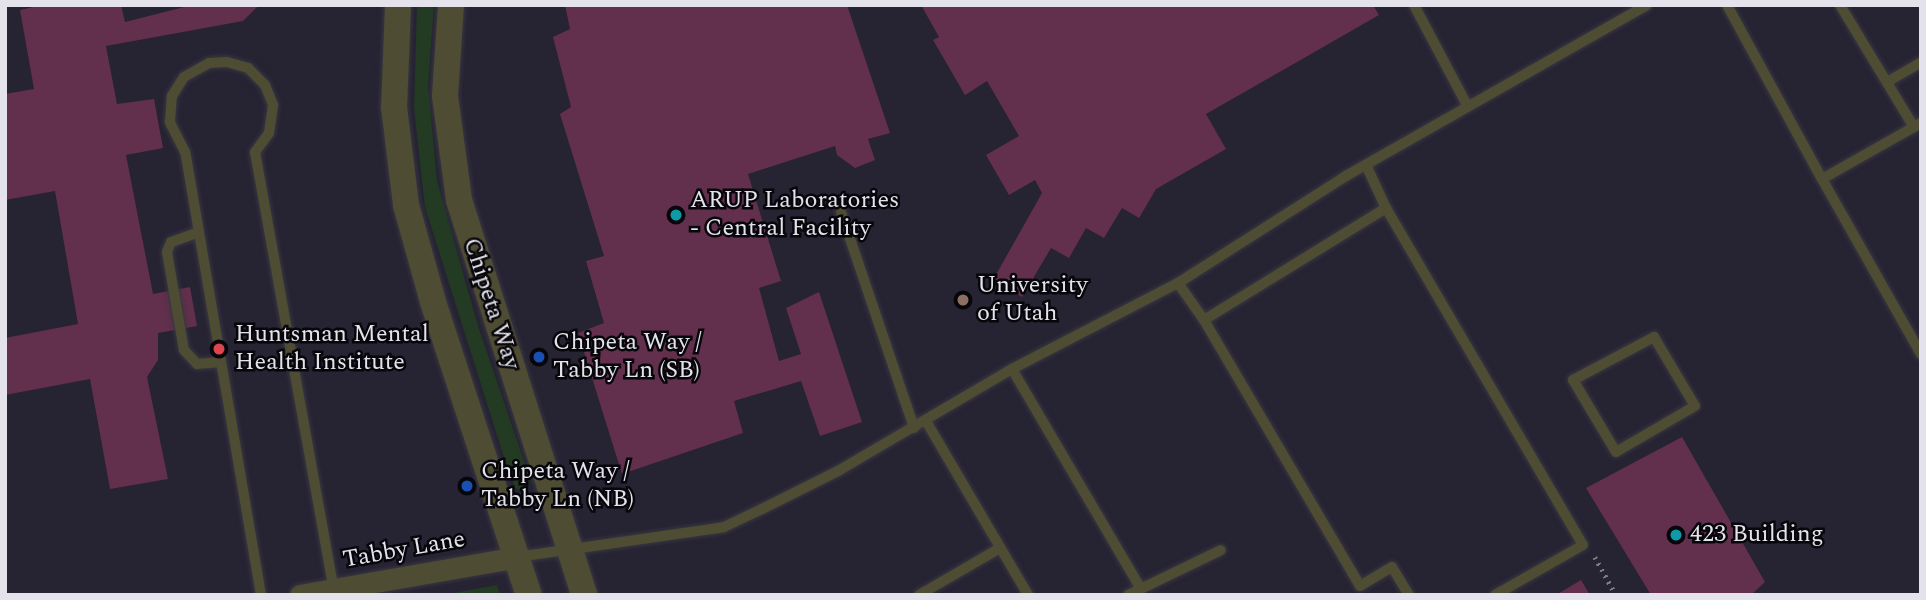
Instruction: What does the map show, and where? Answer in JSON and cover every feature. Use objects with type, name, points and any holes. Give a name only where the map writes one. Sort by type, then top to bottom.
[{"type":"street","points":[[398,5],[394,107],[406,205],[433,302],[529,595]]},
{"type":"street","name":"Chipeta Way","points":[[451,5],[445,96],[458,200],[584,595]]},
{"type":"street","name":"Tabby Lane","points":[[300,595],[517,557]]},
{"type":"lane","points":[[1415,5],[1467,105]]},
{"type":"lane","points":[[517,557],[724,527],[914,428],[1012,369],[1178,283],[1467,105],[1647,5]]},
{"type":"lane","points":[[1727,5],[1921,354]]},
{"type":"lane","points":[[1822,178],[1917,125],[1840,5]]},
{"type":"lane","points":[[261,595],[185,152],[170,122],[172,96],[184,76],[209,63],[227,62],[248,68],[265,85],[273,105],[269,133],[255,152],[334,589]]},
{"type":"lane","points":[[1887,82],[1921,62]]},
{"type":"lane","points":[[1366,165],[1387,208],[1583,545],[1495,595]]},
{"type":"lane","points":[[1204,320],[1387,208]]},
{"type":"lane","points":[[841,212],[914,428]]},
{"type":"lane","points":[[199,232],[171,242],[167,252],[184,350],[197,364],[221,362]]},
{"type":"lane","points":[[1178,283],[1204,320],[1360,586],[1392,567],[1409,595]]},
{"type":"lane","points":[[1654,337],[1695,405],[1616,452],[1573,380],[1654,337]]},
{"type":"lane","points":[[1012,369],[1140,587]]},
{"type":"lane","points":[[926,421],[1028,595]]},
{"type":"lane","points":[[919,595],[1000,548]]},
{"type":"lane","points":[[1128,595],[1221,550]]},
{"type":"path","points":[[1595,557],[1616,595]]},
{"type":"shaded area","name":"University of Utah","points":[[5,5],[1921,5],[1921,595],[5,595]]},
{"type":"green space","points":[[417,5],[434,5],[428,85],[437,181],[478,326],[529,476],[529,484],[520,490],[515,488],[508,470],[425,207],[414,108]]},
{"type":"green space","points":[[497,585],[500,595],[443,595]]},
{"type":"building","points":[[42,5],[121,5],[125,22],[192,5],[259,5],[243,21],[106,46],[117,104],[154,99],[163,148],[126,155],[153,294],[190,287],[197,326],[158,333],[158,360],[147,377],[168,479],[110,489],[90,379],[5,395],[5,338],[78,324],[55,191],[5,200],[5,94],[34,89],[20,10]]},
{"type":"building","name":"ARUP Laboratories - Central Facility","points":[[565,5],[847,5],[890,133],[868,139],[875,160],[855,168],[837,155],[835,146],[748,174],[781,281],[759,288],[779,361],[801,354],[786,308],[819,292],[862,422],[820,436],[801,381],[734,401],[743,433],[622,474],[578,333],[604,323],[586,261],[604,256],[560,114],[571,107],[553,37],[570,29]]},
{"type":"building","points":[[921,5],[1373,5],[1379,15],[1206,114],[1226,149],[1156,189],[1139,218],[1122,208],[1104,238],[1086,228],[1069,258],[1051,248],[1022,297],[993,280],[1042,193],[1035,180],[1009,195],[986,155],[1019,136],[987,81],[965,95],[933,40],[939,37]]},
{"type":"building","name":"423 Building","points":[[1682,437],[1765,582],[1751,595],[1651,595],[1586,488]]},
{"type":"building","points":[[1581,580],[1590,595],[1556,595]]},
{"type":"place","name":"ARUP Laboratories - Central Facility","points":[[676,215]]},
{"type":"place","name":"University of Utah","points":[[963,300]]},
{"type":"place","name":"Huntsman Mental Health Institute","points":[[219,349]]},
{"type":"place","name":"Chipeta Way / Tabby Ln (SB)","points":[[539,357]]},
{"type":"place","name":"Chipeta Way / Tabby Ln (NB)","points":[[467,486]]},
{"type":"place","name":"423 Building","points":[[1676,535]]}]
